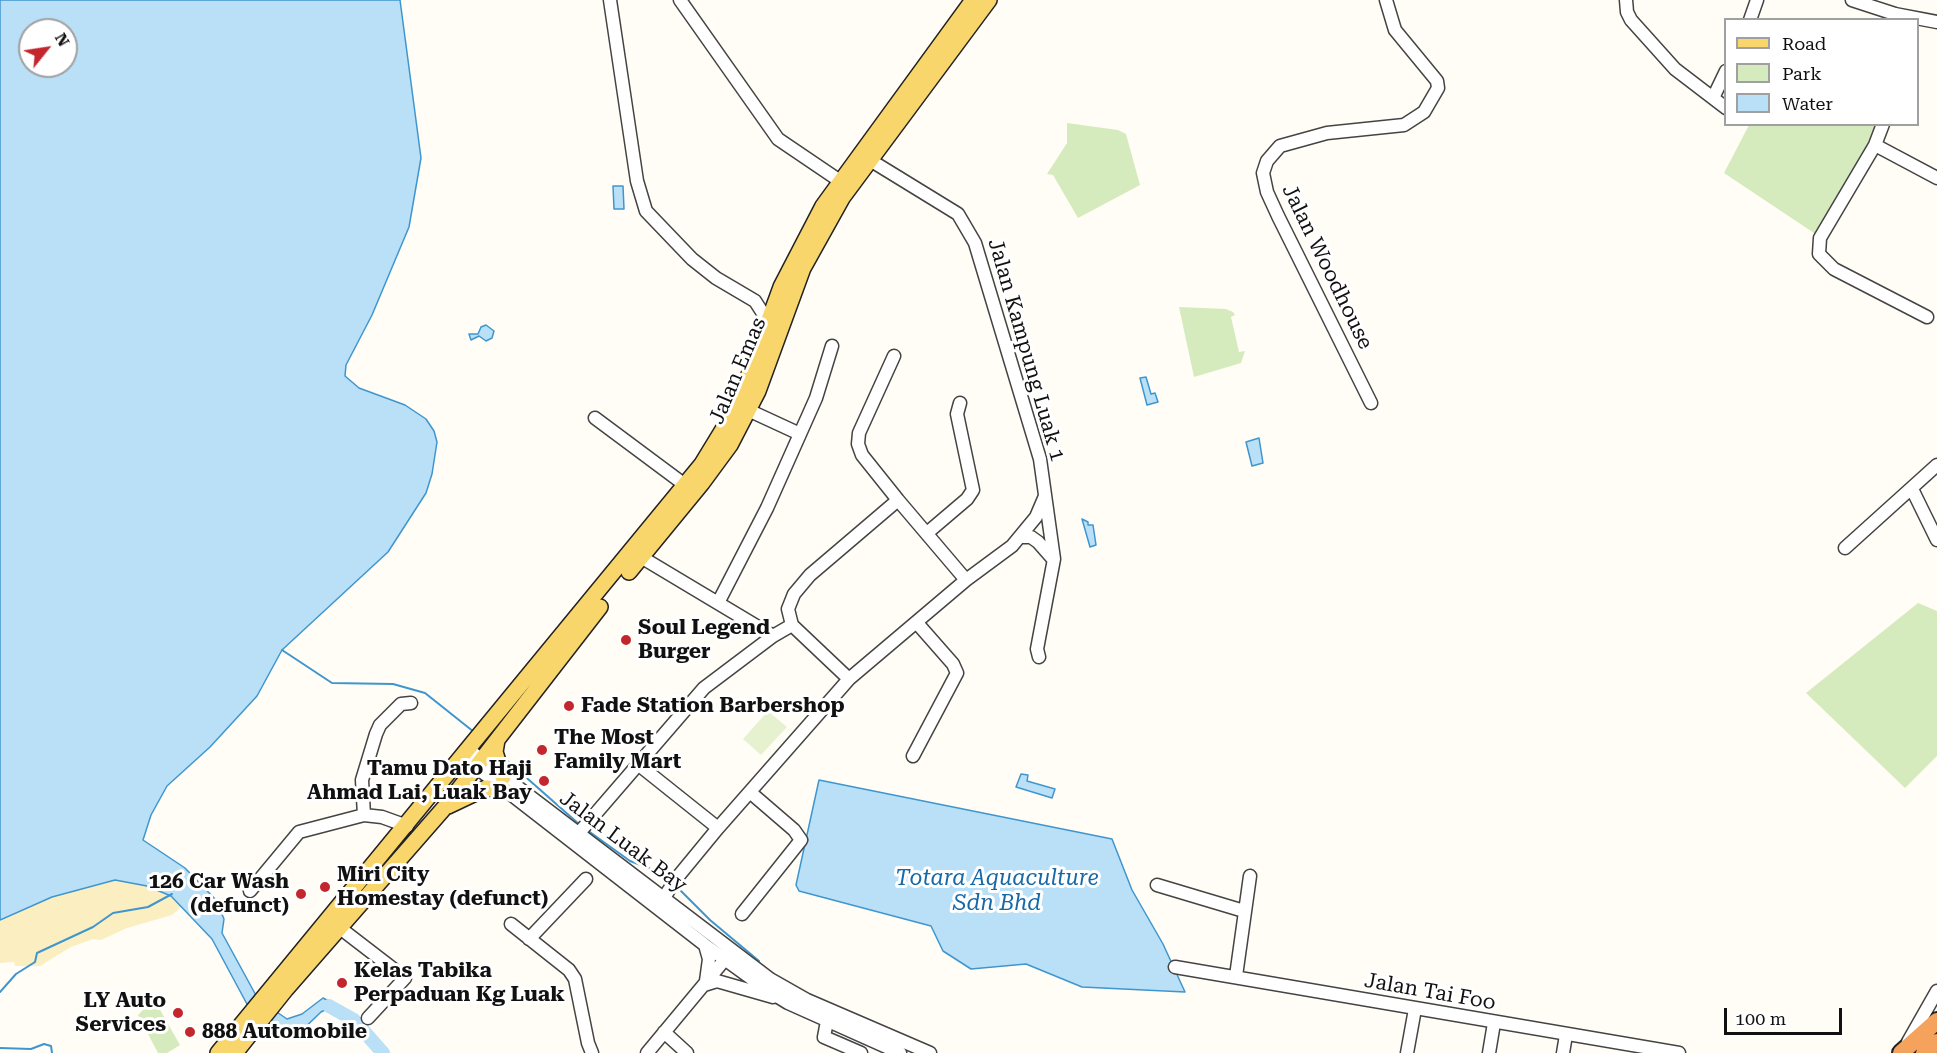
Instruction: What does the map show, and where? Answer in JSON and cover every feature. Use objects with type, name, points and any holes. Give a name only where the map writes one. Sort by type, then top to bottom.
[{"type":"highway","points":[[1902,1053],[1937,1021]]},
{"type":"highway","points":[[1924,1053],[1937,1042]]},
{"type":"main road","name":"Jalan Emas","points":[[483,749],[719,440],[738,405],[779,295],[808,231],[840,182],[973,0]]},
{"type":"main road","name":"Jalan Emas","points":[[483,749],[717,464],[748,410],[803,268],[842,198],[989,0]]},
{"type":"main road","points":[[445,807],[486,788],[503,784],[483,749]]},
{"type":"main road","points":[[282,985],[340,928],[445,807],[483,749]]},
{"type":"main road","points":[[235,1053],[247,1030],[403,830],[483,749]]},
{"type":"main road","points":[[218,1053],[247,1030]]},
{"type":"street","points":[[610,0],[637,181],[646,212],[692,259],[717,278],[755,301],[766,318],[768,326]]},
{"type":"street","points":[[680,0],[778,139],[840,182]]},
{"type":"street","name":"Jalan Woodhouse","points":[[1371,403],[1267,192],[1263,173],[1267,161],[1280,146],[1327,133],[1404,125],[1417,119],[1429,106],[1438,88],[1437,81],[1399,36],[1391,20],[1386,0]]},
{"type":"street","points":[[1751,18],[1757,0]]},
{"type":"street","points":[[1851,0],[1894,16],[1897,0]]},
{"type":"street","points":[[1626,2],[1631,20],[1675,69],[1724,107]]},
{"type":"street","points":[[1919,19],[1937,22]]},
{"type":"street","points":[[1713,98],[1724,74]]},
{"type":"street","points":[[1882,126],[1875,146],[1820,238],[1819,254],[1834,269],[1927,317]]},
{"type":"street","points":[[1875,146],[1937,178]]},
{"type":"street","name":"Jalan Kampung Luak 1","points":[[870,160],[958,214],[970,231],[1030,423],[1040,459],[1046,496],[1054,560],[1037,649],[1039,657]]},
{"type":"street","points":[[755,301],[779,295]]},
{"type":"street","points":[[719,601],[767,507],[816,398],[832,346]]},
{"type":"street","points":[[894,356],[859,434],[858,444],[862,455],[966,580]]},
{"type":"street","points":[[927,533],[967,499],[973,490],[957,414],[960,403]]},
{"type":"street","points":[[748,410],[800,434]]},
{"type":"street","points":[[595,418],[685,485]]},
{"type":"street","points":[[1845,548],[1937,465]]},
{"type":"street","points":[[1912,489],[1937,540]]},
{"type":"street","name":"Jalan Kampung Luak 1","points":[[667,893],[718,828],[849,679],[966,580],[1022,537],[1036,517],[1046,496]]},
{"type":"street","points":[[849,679],[792,625],[788,609],[794,594],[810,575],[898,500]]},
{"type":"street","points":[[1022,537],[1031,537],[1038,542],[1054,560]]},
{"type":"street","points":[[641,557],[719,601],[773,636]]},
{"type":"street","points":[[913,756],[957,673],[953,664],[917,622]]},
{"type":"street","points":[[578,834],[704,688],[773,636],[792,625]]},
{"type":"street","points":[[364,815],[362,780],[376,734],[380,725],[401,704],[411,703]]},
{"type":"street","name":"Jalan Luak Bay","points":[[483,749],[503,784],[667,893],[705,945],[725,952]]},
{"type":"street","points":[[639,765],[718,828]]},
{"type":"street","name":"Jalan Luak Bay","points":[[503,784],[667,893],[725,952],[788,1003],[900,1053]]},
{"type":"street","points":[[742,914],[801,840],[794,830],[751,793]]},
{"type":"street","points":[[250,891],[299,832],[364,815],[377,818],[403,830]]},
{"type":"street","points":[[1236,976],[1250,876]]},
{"type":"street","points":[[529,939],[586,879]]},
{"type":"street","points":[[1157,885],[1244,911]]},
{"type":"street","points":[[511,924],[569,970],[575,979],[592,1053]]},
{"type":"street","points":[[340,928],[405,978],[368,1018]]},
{"type":"street","points":[[704,984],[709,959],[705,945]]},
{"type":"street","points":[[647,1053],[704,984],[725,952],[739,957],[770,979],[807,1000],[930,1053]]},
{"type":"street","name":"Jalan Tai Foo","points":[[1175,967],[1566,1035],[1631,1049],[1679,1053]]},
{"type":"street","points":[[704,984],[717,981],[788,1003]]},
{"type":"street","points":[[1902,1053],[1937,991]]},
{"type":"street","points":[[1407,1053],[1415,1010]]},
{"type":"street","points":[[827,1021],[824,1037],[861,1053]]},
{"type":"street","points":[[1490,1053],[1494,1023]]},
{"type":"street","points":[[664,1032],[687,1053]]},
{"type":"street","points":[[1563,1053],[1566,1035]]},
{"type":"green space","points":[[1067,123],[1118,130],[1126,134],[1140,185],[1078,218],[1053,175],[1047,174],[1067,143]]},
{"type":"green space","points":[[1748,126],[1876,126],[1869,143],[1817,235],[1724,173]]},
{"type":"green space","points":[[1179,307],[1226,309],[1233,312],[1235,315],[1231,317],[1239,352],[1245,351],[1241,363],[1194,377]]},
{"type":"green space","points":[[1918,603],[1937,611],[1937,756],[1905,788],[1806,693]]},
{"type":"green space","points":[[768,711],[787,727],[761,755],[743,739]]},
{"type":"green space","points":[[154,999],[180,1045],[167,1053],[158,1053],[138,1015]]},
{"type":"sand","points":[[115,880],[147,886],[171,896],[181,907],[172,915],[127,928],[101,940],[93,939],[71,947],[40,966],[15,966],[14,962],[0,963],[0,920],[52,897]]},
{"type":"water","points":[[0,0],[400,0],[421,158],[409,227],[372,315],[346,365],[345,376],[359,388],[405,405],[426,419],[434,431],[437,442],[432,474],[426,493],[388,552],[282,650],[257,696],[210,747],[167,786],[151,815],[143,840],[185,868],[216,900],[224,919],[222,933],[258,999],[287,1019],[302,1014],[323,998],[346,1010],[343,1019],[336,1013],[325,1010],[294,1038],[248,1006],[212,939],[171,896],[147,886],[115,880],[52,897],[0,920]]},
{"type":"water","points":[[613,186],[623,186],[624,209],[614,209]]},
{"type":"water","points":[[486,325],[494,331],[492,338],[486,341],[479,336],[471,340],[469,334],[478,334],[481,327]]},
{"type":"water","points":[[1146,377],[1151,394],[1155,393],[1158,402],[1147,405],[1140,378]]},
{"type":"water","points":[[1259,438],[1263,463],[1252,466],[1246,442]]},
{"type":"water","points":[[1082,519],[1088,522],[1088,525],[1093,525],[1096,545],[1090,547]]},
{"type":"water","points":[[1021,774],[1028,775],[1027,781],[1055,789],[1052,798],[1016,787]]},
{"type":"water","name":"Totara Aquaculture Sdn Bhd","points":[[819,780],[1112,839],[1132,890],[1163,944],[1185,992],[1082,987],[1026,964],[971,969],[943,951],[931,926],[799,891],[796,885]]},
{"type":"waterway","points":[[282,650],[332,683],[393,684],[425,693],[474,732]]},
{"type":"waterway","points":[[503,757],[580,825]]},
{"type":"waterway","points":[[587,830],[630,861],[668,875],[671,880]]},
{"type":"waterway","points":[[677,887],[710,920],[759,961]]},
{"type":"waterway","points":[[0,992],[16,974],[35,962],[37,953],[93,927],[113,913],[148,907],[172,894]]},
{"type":"waterway","points":[[329,1006],[354,1020],[383,1053]]},
{"type":"waterway","points":[[0,1048],[31,1049],[44,1044],[51,1046],[52,1053]]},
{"type":"place","name":"Soul Legend Burger","points":[[626,640]]},
{"type":"place","name":"Fade Station Barbershop","points":[[569,706]]},
{"type":"place","name":"The Most Family Mart","points":[[542,750]]},
{"type":"place","name":"Tamu Dato Haji Ahmad Lai, Luak Bay","points":[[544,781]]},
{"type":"place","name":"Miri City Homestay (defunct)","points":[[325,887]]},
{"type":"place","name":"126 Car Wash (defunct)","points":[[301,894]]},
{"type":"place","name":"Kelas Tabika Perpaduan Kg Luak","points":[[342,983]]},
{"type":"place","name":"LY Auto Services","points":[[178,1013]]},
{"type":"place","name":"888 Automobile","points":[[190,1032]]}]
